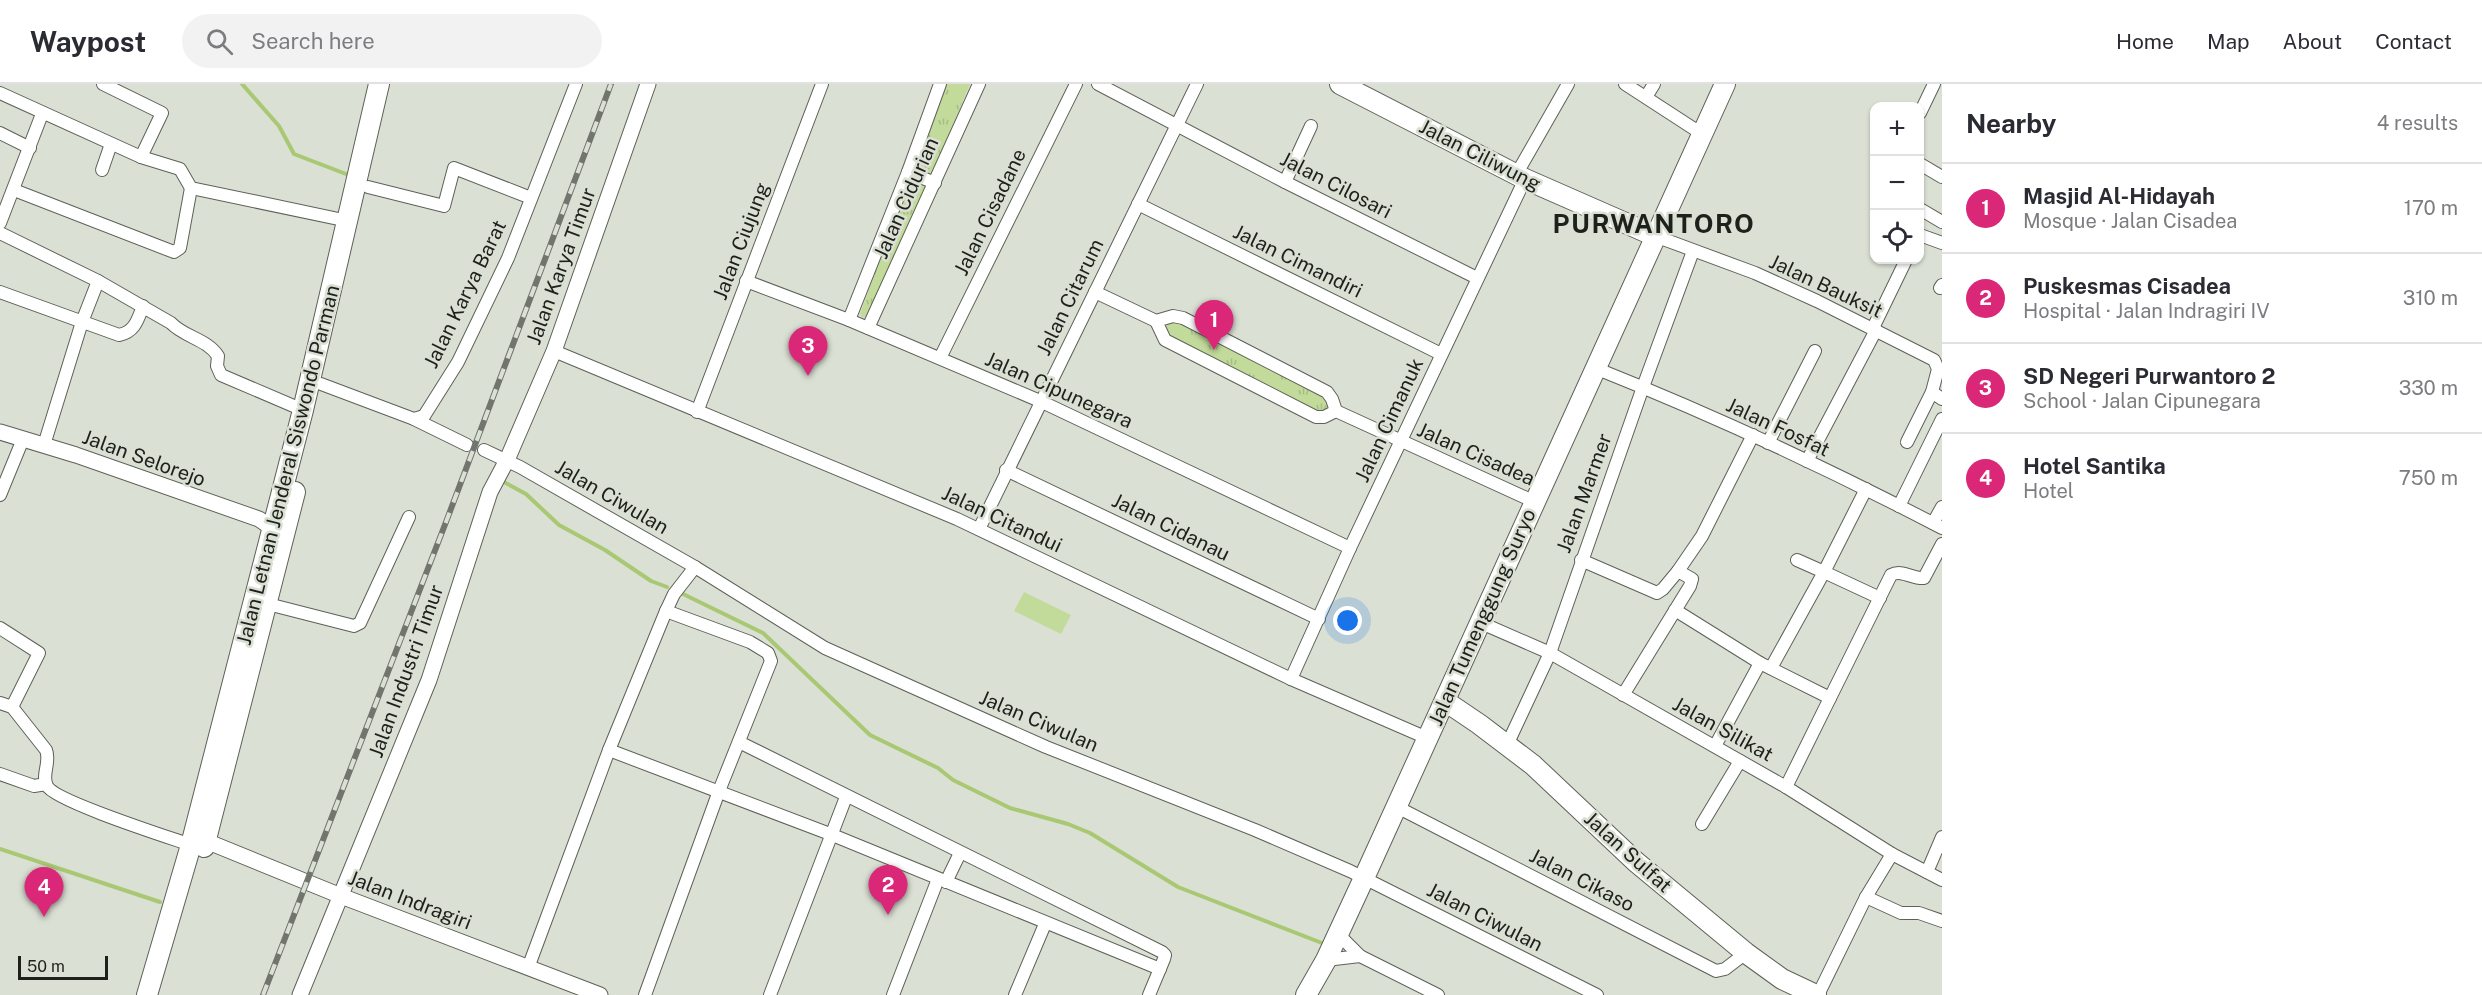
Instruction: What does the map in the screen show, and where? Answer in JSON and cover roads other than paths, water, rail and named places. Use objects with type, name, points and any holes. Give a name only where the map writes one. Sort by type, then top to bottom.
[{"type":"main road","name":"Jalan Letnan Jenderal Siswondo Parman","points":[[261,603],[272,528],[303,410],[379,84]]},
{"type":"main road","name":"Jalan Letnan Jenderal Siswondo Parman","points":[[198,843],[321,384],[392,84]]},
{"type":"main road","name":"Jalan Ciliwung","points":[[1340,84],[1520,177],[1655,236]]},
{"type":"main road","name":"Jalan Tumenggung Suryo","points":[[1306,995],[1326,960],[1397,807],[1725,84]]},
{"type":"main road","name":"Jalan Sulfat","points":[[1445,701],[1533,765],[1636,862],[1746,953],[1781,987],[1817,995]]},
{"type":"main road","points":[[147,995],[198,843]]},
{"type":"main road","points":[[161,995],[198,843]]},
{"type":"street","points":[[103,84],[162,113],[141,157]]},
{"type":"street","name":"Jalan Karya Barat","points":[[414,419],[424,416],[458,362],[508,258],[576,84]]},
{"type":"street","name":"Jalan Karya Timur","points":[[507,460],[554,351],[648,84]]},
{"type":"street","name":"Jalan Ciujung","points":[[697,412],[822,84]]},
{"type":"street","name":"Jalan Cidurian","points":[[849,320],[908,172],[940,84]]},
{"type":"street","name":"Jalan Cidurian","points":[[868,328],[979,84]]},
{"type":"street","name":"Jalan Cisadane","points":[[940,358],[1076,84]]},
{"type":"street","name":"Jalan Cilosari","points":[[1098,84],[1285,182],[1477,278]]},
{"type":"street","name":"Jalan Citarum","points":[[979,529],[1197,84]]},
{"type":"street","name":"Jalan Cimanuk","points":[[1291,680],[1350,548],[1477,278],[1520,177],[1568,84]]},
{"type":"street","points":[[1625,84],[1702,134]]},
{"type":"street","points":[[1646,97],[1654,84]]},
{"type":"street","points":[[1924,105],[1934,84]]},
{"type":"street","points":[[0,93],[141,157],[180,169],[190,188],[183,239],[180,248],[174,252],[14,190]]},
{"type":"street","points":[[0,223],[42,114]]},
{"type":"street","points":[[1285,182],[1311,126]]},
{"type":"street","points":[[0,133],[30,148]]},
{"type":"street","points":[[102,170],[111,144]]},
{"type":"street","points":[[1924,166],[1942,177]]},
{"type":"street","points":[[368,186],[444,206],[454,168],[531,198]]},
{"type":"street","points":[[908,172],[935,183]]},
{"type":"street","points":[[190,188],[348,221]]},
{"type":"street","name":"Jalan Cimandiri","points":[[1138,204],[1441,354]]},
{"type":"street","points":[[1922,210],[1942,222]]},
{"type":"street","points":[[0,233],[98,281],[171,322],[178,330],[213,349],[218,356],[217,366],[221,375],[303,410]]},
{"type":"street","name":"Jalan Bauksit","points":[[1655,236],[1755,273],[1934,360],[1938,369],[1937,395],[1907,442]]},
{"type":"street","points":[[1924,236],[1942,243]]},
{"type":"street","name":"Jalan Marmer","points":[[1508,745],[1550,653],[1642,387],[1693,251]]},
{"type":"street","points":[[1807,462],[1904,264]]},
{"type":"street","points":[[44,445],[82,322],[98,281]]},
{"type":"street","name":"Jalan Cipunegara","points":[[746,281],[849,320],[1040,401],[1350,548]]},
{"type":"street","points":[[0,292],[119,335],[125,334],[136,324],[143,306]]},
{"type":"street","name":"Jalan Cisadea","points":[[1095,292],[1155,321],[1165,340],[1316,417],[1324,417],[1336,411]]},
{"type":"street","name":"Jalan Cisadea","points":[[1155,321],[1173,316],[1183,318],[1327,392],[1336,411],[1534,502]]},
{"type":"street","name":"Jalan Citandui","points":[[554,351],[979,529],[1291,680],[1427,738]]},
{"type":"street","points":[[1768,443],[1815,351]]},
{"type":"street","name":"Jalan Fosfat","points":[[1595,368],[1752,435],[1938,526]]},
{"type":"street","points":[[321,384],[414,419],[467,445]]},
{"type":"street","points":[[1899,506],[1942,418]]},
{"type":"street","name":"Jalan Selorejo","points":[[0,432],[259,519],[272,528]]},
{"type":"street","points":[[1581,560],[1657,593],[1663,589],[1702,536],[1752,435]]},
{"type":"street","points":[[0,495],[23,439]]},
{"type":"street","name":"Jalan Ciwulan","points":[[484,450],[507,460],[695,567],[825,648],[1046,747],[1255,830],[1364,878],[1597,995]]},
{"type":"street","name":"Jalan Industri Timur","points":[[300,995],[429,680],[496,480],[507,460]]},
{"type":"street","name":"Jalan Cidanau","points":[[1006,470],[1319,619]]},
{"type":"street","points":[[1715,746],[1824,572],[1866,489]]},
{"type":"street","points":[[1938,526],[1942,507]]},
{"type":"street","points":[[261,603],[354,626],[360,623],[409,516]]},
{"type":"street","points":[[1786,787],[1893,574],[1898,573],[1921,579],[1926,576],[1942,544]]},
{"type":"street","points":[[1797,560],[1880,598]]},
{"type":"street","points":[[528,968],[609,750],[666,611],[674,594],[695,567]]},
{"type":"street","points":[[1623,695],[1692,581],[1678,571]]},
{"type":"street","points":[[1675,610],[1766,666],[1830,698]]},
{"type":"street","points":[[645,995],[719,791],[771,661],[768,653],[750,642],[666,611]]},
{"type":"street","name":"Jalan Silikat","points":[[1479,622],[1550,653],[1740,760],[1892,854],[1942,880]]},
{"type":"street","points":[[0,628],[39,653],[6,705],[46,750],[49,756],[44,779],[51,792],[124,823],[198,843]]},
{"type":"street","points":[[739,742],[1162,952],[1165,955],[1149,995]]},
{"type":"street","points":[[609,750],[830,834],[1045,924],[1160,969]]},
{"type":"street","points":[[1702,824],[1740,760]]},
{"type":"street","points":[[1,777],[34,786],[46,784]]},
{"type":"street","points":[[770,995],[846,797]]},
{"type":"street","name":"Jalan Cikaso","points":[[1397,807],[1716,971],[1725,969],[1746,953]]},
{"type":"street","points":[[1927,872],[1942,837]]},
{"type":"street","name":"Jalan Indragiri","points":[[198,843],[600,995]]},
{"type":"street","points":[[893,995],[942,880],[960,853]]},
{"type":"street","points":[[1817,995],[1866,897],[1892,854]]},
{"type":"street","points":[[1866,897],[1901,912],[1919,913],[1942,921]]},
{"type":"street","points":[[1015,995],[1045,924]]},
{"type":"street","points":[[1338,934],[1360,956],[1438,995]]},
{"type":"street","points":[[1326,960],[1360,956]]},
{"type":"waterway","points":[[242,84],[279,126],[294,154],[346,174]]},
{"type":"waterway","points":[[502,481],[526,494],[559,525],[605,550],[651,581],[667,587]]},
{"type":"waterway","points":[[681,593],[763,633],[870,735],[938,768],[953,780],[1010,808],[1068,824],[1090,833],[1178,887],[1322,943]]},
{"type":"waterway","points":[[0,849],[160,902]]},
{"type":"railway","points":[[263,995],[446,522],[611,84]]},
{"type":"place","name":"Masjid Al-Hidayah","points":[[1214,350]]},
{"type":"place","name":"SD Negeri Purwantoro 2","points":[[808,376]]},
{"type":"place","name":"Puskesmas Cisadea","points":[[888,915]]},
{"type":"place","name":"Hotel Santika","points":[[44,917]]},
{"type":"district","name":"PURWANTORO","points":[[1654,224]]}]
